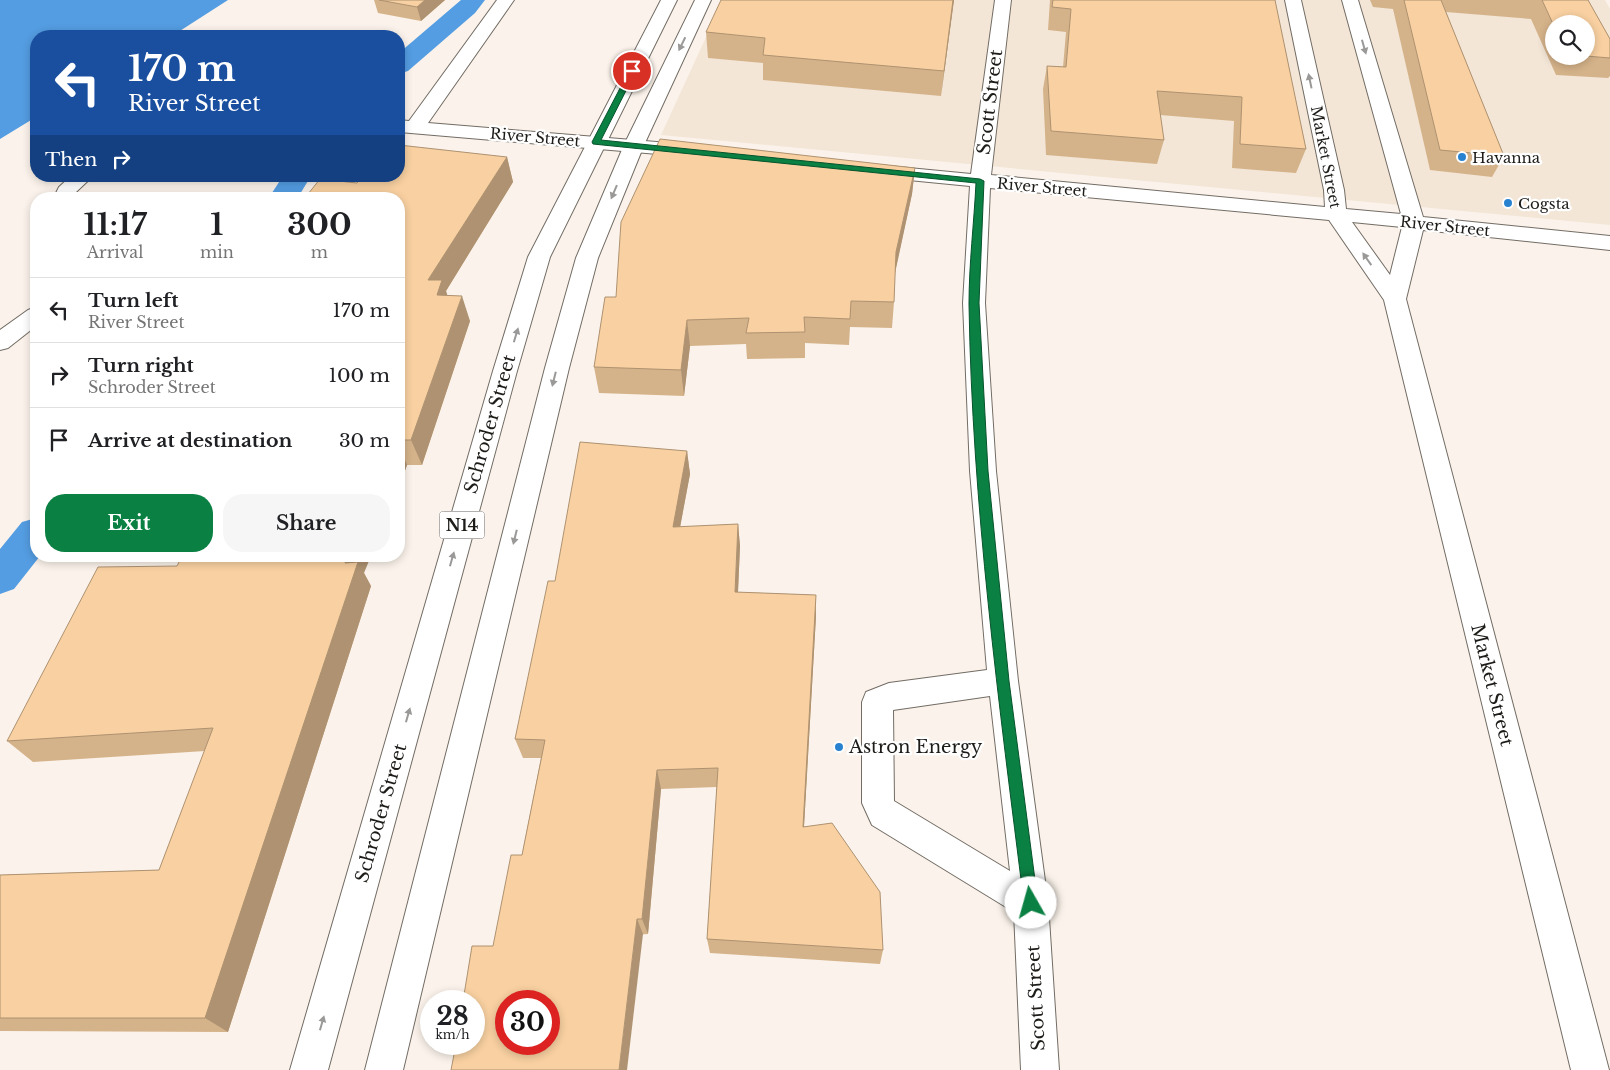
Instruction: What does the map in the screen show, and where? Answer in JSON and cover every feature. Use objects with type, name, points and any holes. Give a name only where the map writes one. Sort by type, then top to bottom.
[{"type":"main road","points":[[407,126],[506,0]]},
{"type":"main road","name":"Schroder Street","points":[[309,1070],[505,371],[539,258],[669,0]]},
{"type":"main road","points":[[384,1070],[557,368],[584,267],[634,145],[703,0]]},
{"type":"main road","name":"Scott Street","points":[[1003,0],[980,181],[974,303],[983,471],[1003,681],[1031,903],[1040,1070]]},
{"type":"main road","name":"Market Street","points":[[1292,0],[1334,190],[1336,214],[1395,299],[1590,1070]]},
{"type":"main road","points":[[1350,0],[1414,223]]},
{"type":"main road","name":"River Street","points":[[407,126],[709,153]]},
{"type":"main road","name":"River Street","points":[[862,169],[1336,214],[1610,243]]},
{"type":"main road","points":[[66,192],[77,182]]},
{"type":"main road","name":"Market Street","points":[[1395,299],[1414,223]]},
{"type":"main road","points":[[0,342],[30,320]]},
{"type":"main road","points":[[1003,681],[890,696],[877,702],[878,803],[880,809],[889,817],[1031,903]]},
{"type":"shaded area","points":[[723,0],[1605,0],[1610,9],[1610,225],[661,135]]},
{"type":"water","points":[[0,0],[228,0],[181,30],[30,30],[30,121],[0,139]]},
{"type":"building","points":[[379,0],[425,0],[417,7]]},
{"type":"building","points":[[721,0],[953,0],[944,71],[763,55],[765,38],[706,32]]},
{"type":"building","points":[[1053,0],[1275,0],[1306,149],[1240,144],[1242,97],[1157,91],[1164,140],[1051,131],[1047,66],[1066,67],[1071,9],[1052,7]]},
{"type":"building","points":[[1404,0],[1441,0],[1504,156],[1440,150]]},
{"type":"building","points":[[1542,0],[1588,0],[1610,39],[1610,58],[1595,57],[1595,15],[1549,15]]},
{"type":"building","points":[[660,139],[915,168],[896,252],[894,302],[851,301],[850,319],[804,317],[805,332],[746,333],[749,318],[687,320],[681,370],[594,367],[605,297],[616,297],[621,222]]},
{"type":"building","points":[[405,146],[507,157],[428,280],[442,280],[437,295],[462,296],[411,440],[405,440],[405,192],[310,192],[318,182],[405,182]]},
{"type":"building","points":[[580,442],[687,451],[673,527],[738,524],[735,592],[816,595],[803,827],[832,823],[880,892],[883,950],[707,939],[718,768],[657,770],[642,919],[637,919],[619,1070],[451,1070],[454,1055],[485,1055],[485,990],[465,990],[472,946],[493,946],[511,855],[522,855],[545,740],[515,739],[548,581],[555,581]]},
{"type":"building","points":[[179,562],[358,562],[205,1018],[0,1018],[0,875],[159,870],[213,728],[7,741],[98,567],[177,566]]},
{"type":"waterway","points":[[405,61],[467,8],[473,0]]},
{"type":"waterway","points":[[287,192],[293,182]]},
{"type":"waterway","points":[[0,578],[30,540]]},
{"type":"place","name":"Havanna","points":[[1462,157]]},
{"type":"place","name":"Cogsta","points":[[1508,203]]},
{"type":"place","name":"Astron Energy","points":[[839,747]]},
{"type":"route","points":[[632,71],[596,142],[980,181],[974,303],[983,471],[1003,681],[1031,903]]}]
